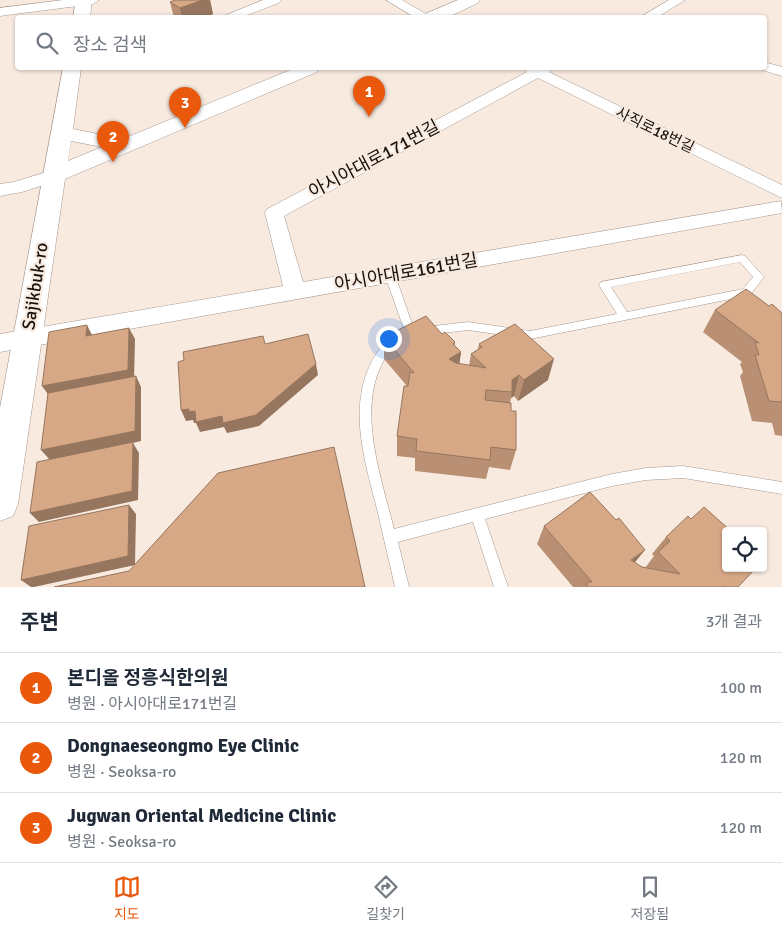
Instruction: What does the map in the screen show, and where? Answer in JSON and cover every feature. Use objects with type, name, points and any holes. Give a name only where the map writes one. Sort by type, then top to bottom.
[{"type":"main road","points":[[438,15],[472,0]]},
{"type":"main road","name":"Sajikbuk-ro","points":[[0,504],[13,340],[53,176],[60,133],[75,70]]},
{"type":"main road","points":[[53,176],[305,70]]},
{"type":"main road","points":[[60,133],[123,145]]},
{"type":"street","points":[[233,15],[275,0]]},
{"type":"street","points":[[392,0],[421,15]]},
{"type":"street","points":[[651,15],[679,0]]},
{"type":"street","points":[[0,12],[85,5]]},
{"type":"street","points":[[767,67],[782,72]]},
{"type":"street","name":"아시아대로171번길","points":[[295,292],[274,213],[536,70]]},
{"type":"street","name":"사직로18번길","points":[[540,70],[782,203]]},
{"type":"street","points":[[0,190],[16,188],[53,176]]},
{"type":"street","name":"아시아대로161번길","points":[[13,340],[295,292],[782,203]]},
{"type":"lane","points":[[402,587],[367,444],[365,409],[369,384],[376,362],[388,347],[411,335],[439,328],[468,326],[530,335],[746,292],[759,276],[742,258],[604,286],[624,316]]},
{"type":"lane","points":[[390,275],[411,335]]},
{"type":"lane","points":[[390,537],[612,480],[646,474],[683,472],[782,488]]},
{"type":"lane","points":[[477,516],[501,587]]},
{"type":"building","points":[[175,0],[203,0],[180,8],[170,2]]},
{"type":"building","points":[[746,289],[769,306],[772,304],[782,313],[782,402],[769,401],[755,355],[759,355],[755,342],[759,343],[715,310]]},
{"type":"building","points":[[426,316],[442,334],[445,332],[455,342],[453,344],[461,352],[449,359],[456,363],[486,368],[471,354],[482,347],[479,344],[515,324],[554,359],[524,380],[519,375],[512,380],[512,392],[486,390],[485,400],[511,403],[511,411],[516,411],[516,450],[491,447],[490,460],[416,451],[417,439],[397,436],[404,386],[408,386],[410,372],[414,373],[384,337]]},
{"type":"building","points":[[87,325],[86,336],[129,328],[128,370],[42,386],[49,332]]},
{"type":"building","points":[[308,334],[316,364],[256,415],[223,423],[222,416],[196,422],[195,411],[189,412],[189,409],[181,410],[178,362],[184,360],[183,352],[263,336],[265,344]]},
{"type":"building","points":[[136,376],[135,431],[41,450],[48,393]]},
{"type":"building","points":[[133,442],[132,491],[30,513],[37,462]]},
{"type":"building","points":[[334,447],[365,587],[54,587],[129,571],[218,473]]},
{"type":"building","points":[[590,492],[616,520],[619,518],[645,550],[631,560],[642,567],[680,574],[658,552],[670,541],[666,537],[688,516],[691,519],[704,507],[726,527],[722,527],[722,572],[752,572],[738,587],[587,587],[587,582],[592,582],[544,526]]},
{"type":"building","points":[[129,505],[128,556],[21,580],[29,526]]},
{"type":"place","name":"본디올 정흥식한의원","points":[[369,117]]},
{"type":"place","name":"Jugwan Oriental Medicine Clinic","points":[[185,128]]},
{"type":"place","name":"Dongnaeseongmo Eye Clinic","points":[[113,162]]}]
